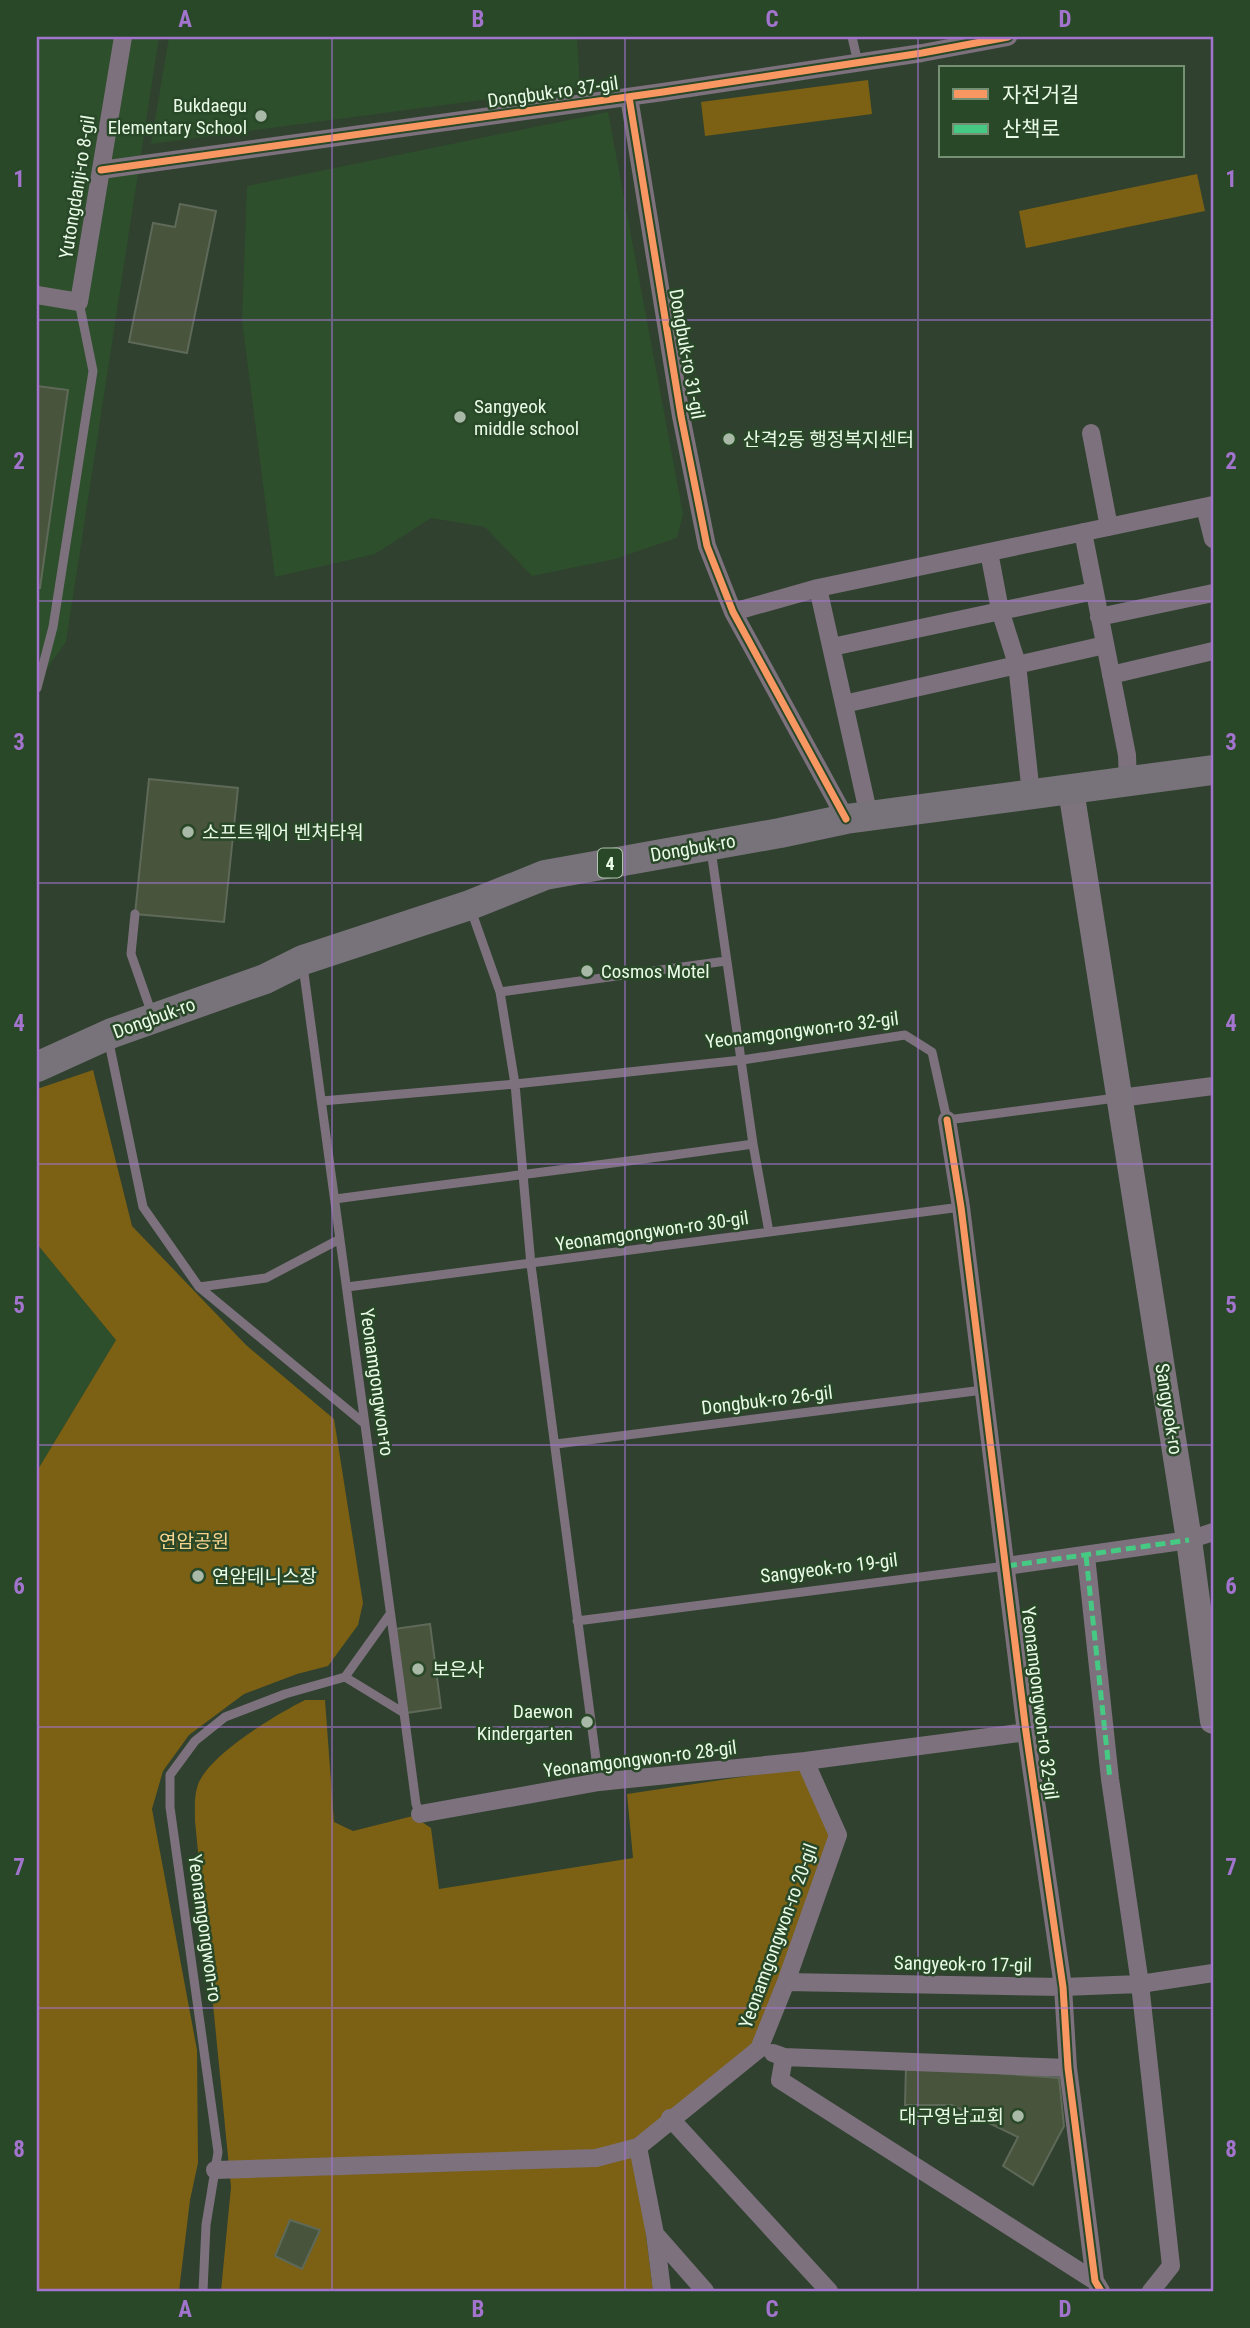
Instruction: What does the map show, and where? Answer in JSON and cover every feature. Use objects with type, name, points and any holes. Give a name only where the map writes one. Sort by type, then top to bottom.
[{"type":"main road","name":"Dongbuk-ro","points":[[37,1067],[107,1035],[265,978],[303,960],[470,905],[545,875],[857,817],[1213,770]]},
{"type":"street","name":"Yutongdanji-ro 8-gil","points":[[79,302],[123,37]]},
{"type":"street","name":"Dongbuk-ro 37-gil","points":[[101,170],[629,97],[858,63],[1008,37]]},
{"type":"street","name":"Dongbuk-ro 31-gil","points":[[629,97],[681,416],[707,546],[733,612],[857,817]]},
{"type":"street","points":[[37,295],[79,302]]},
{"type":"street","points":[[1091,433],[1109,527]]},
{"type":"street","points":[[733,612],[818,587],[1209,506],[1213,539]]},
{"type":"street","points":[[1083,532],[1127,755],[1128,782]]},
{"type":"street","points":[[989,552],[1000,610],[1017,664],[1031,794]]},
{"type":"street","points":[[818,587],[844,704],[857,817]]},
{"type":"street","points":[[832,647],[1094,591]]},
{"type":"street","points":[[1100,617],[1213,593]]},
{"type":"street","points":[[844,704],[1105,645]]},
{"type":"street","points":[[1111,674],[1213,651]]},
{"type":"street","name":"Sangyeok-ro","points":[[1071,790],[1120,1098],[1201,1536],[1213,1721]]},
{"type":"street","points":[[1120,1098],[1213,1086]]},
{"type":"street","name":"Yeonamgongwon-ro 32-gil","points":[[947,1120],[961,1207],[1026,1732],[1063,1987],[1068,2067],[1098,2288]]},
{"type":"street","name":"Sangyeok-ro 19-gil","points":[[1007,1566],[1086,1556],[1201,1536]]},
{"type":"street","points":[[1086,1556],[1110,1779],[1140,1984],[1171,2266],[1151,2291]]},
{"type":"street","name":"Yeonamgongwon-ro 28-gil","points":[[420,1814],[600,1782],[805,1762],[1026,1732]]},
{"type":"street","name":"Yeonamgongwon-ro 20-gil","points":[[638,2147],[670,2118],[759,2049],[786,1982],[838,1835],[805,1762]]},
{"type":"street","name":"Sangyeok-ro 17-gil","points":[[786,1982],[1063,1987],[1140,1984],[1213,1973]]},
{"type":"street","name":"Yeonamgongwon-ro 20-gil","points":[[759,2049],[783,2057],[1068,2067]]},
{"type":"street","name":"Yeonamgongwon-ro 32-gil","points":[[783,2057],[780,2080],[1098,2288]]},
{"type":"street","points":[[670,2118],[829,2291]]},
{"type":"street","points":[[215,2170],[596,2158],[638,2147],[655,2234],[662,2291]]},
{"type":"street","points":[[655,2234],[705,2291]]},
{"type":"lane","points":[[852,37],[858,63]]},
{"type":"lane","points":[[37,688],[53,627],[93,371],[79,302]]},
{"type":"lane","points":[[710,845],[753,1144],[769,1232]]},
{"type":"lane","points":[[470,905],[500,992],[515,1084],[531,1265],[600,1782]]},
{"type":"lane","points":[[135,914],[131,954],[153,1018]]},
{"type":"lane","name":"Yeonamgongwon-ro","points":[[303,960],[396,1655]]},
{"type":"lane","points":[[500,992],[726,961]]},
{"type":"lane","points":[[107,1035],[144,1207],[199,1287],[365,1424]]},
{"type":"lane","name":"Yeonamgongwon-ro 32-gil","points":[[322,1101],[742,1060],[905,1035],[932,1052],[947,1120]]},
{"type":"lane","points":[[947,1120],[1120,1098]]},
{"type":"lane","points":[[335,1199],[753,1144]]},
{"type":"lane","name":"Yeonamgongwon-ro 30-gil","points":[[347,1287],[961,1207]]},
{"type":"lane","points":[[199,1287],[266,1278],[340,1239]]},
{"type":"lane","name":"Dongbuk-ro 26-gil","points":[[556,1444],[983,1390]]},
{"type":"lane","name":"Sangyeok-ro 19-gil","points":[[577,1621],[1007,1566]]},
{"type":"lane","points":[[390,1614],[345,1677],[404,1713]]},
{"type":"lane","name":"Yeonamgongwon-ro 28-gil","points":[[396,1655],[416,1804],[420,1814]]},
{"type":"lane","name":"Yeonamgongwon-ro","points":[[203,2291],[206,2225],[218,2152],[170,1807],[170,1775],[195,1741],[225,1717],[285,1694],[345,1677]]},
{"type":"shaded area","points":[[37,37],[159,37],[66,642],[37,682]]},
{"type":"shaded area","name":"Bukdaegu Elementary School","points":[[169,37],[577,37],[580,87],[151,144]]},
{"type":"shaded area","name":"Sangyeok middle school","points":[[608,112],[683,514],[677,538],[615,559],[532,576],[485,527],[431,518],[375,554],[275,577],[242,321],[247,186]]},
{"type":"shaded area","points":[[37,1244],[116,1340],[37,1471]]},
{"type":"green space","points":[[868,80],[872,114],[705,136],[701,102]]},
{"type":"green space","points":[[1197,174],[1205,211],[1026,248],[1019,211]]},
{"type":"green space","name":"연암공원","points":[[93,1070],[132,1226],[246,1345],[334,1419],[363,1603],[358,1625],[328,1666],[297,1674],[244,1694],[189,1735],[163,1771],[152,1809],[197,2050],[198,2163],[190,2200],[179,2291],[37,2291],[37,1471],[116,1340],[37,1244],[37,1089]]},
{"type":"green space","points":[[305,1700],[325,1700],[334,1822],[353,1831],[413,1816],[431,1828],[439,1889],[633,1858],[627,1794],[801,1768],[831,1837],[754,2044],[634,2139],[653,2291],[221,2291],[231,2187],[195,1821],[195,1796],[203,1776],[227,1750],[277,1715]]},
{"type":"building","points":[[180,204],[216,211],[187,353],[129,342],[153,223],[175,227]]},
{"type":"building","points":[[37,386],[68,390],[40,588],[37,588]]},
{"type":"building","name":"소프트웨어 벤처타워","points":[[149,779],[238,788],[224,922],[135,914]]},
{"type":"building","name":"보은사","points":[[430,1624],[441,1708],[406,1713],[394,1629]]},
{"type":"building","name":"대구영남교회","points":[[906,2066],[1059,2078],[1064,2126],[1033,2185],[1003,2166],[1018,2137],[952,2105],[905,2105]]},
{"type":"building","points":[[290,2220],[320,2230],[302,2269],[275,2256]]},
{"type":"marked path","points":[[1007,1566],[1189,1540]]},
{"type":"marked path","points":[[1086,1556],[1110,1779]]},
{"type":"cycle path","points":[[101,170],[663,92],[922,53],[1008,37]]},
{"type":"cycle path","points":[[629,97],[681,416],[707,546],[733,612],[846,819]]},
{"type":"cycle path","points":[[947,1120],[961,1207],[1026,1732],[1063,1987],[1068,2068],[1095,2281],[1101,2291]]},
{"type":"place","name":"Bukdaegu Elementary School","points":[[261,116]]},
{"type":"place","name":"Sangyeok middle school","points":[[460,417]]},
{"type":"place","name":"산격2동 행정복지센터","points":[[729,439]]},
{"type":"place","name":"소프트웨어 벤처타워","points":[[188,832]]},
{"type":"place","name":"Cosmos Motel","points":[[587,971]]},
{"type":"place","name":"연암테니스장","points":[[198,1576]]},
{"type":"place","name":"보은사","points":[[418,1669]]},
{"type":"place","name":"Daewon Kindergarten","points":[[587,1722]]},
{"type":"place","name":"대구영남교회","points":[[1018,2116]]}]
